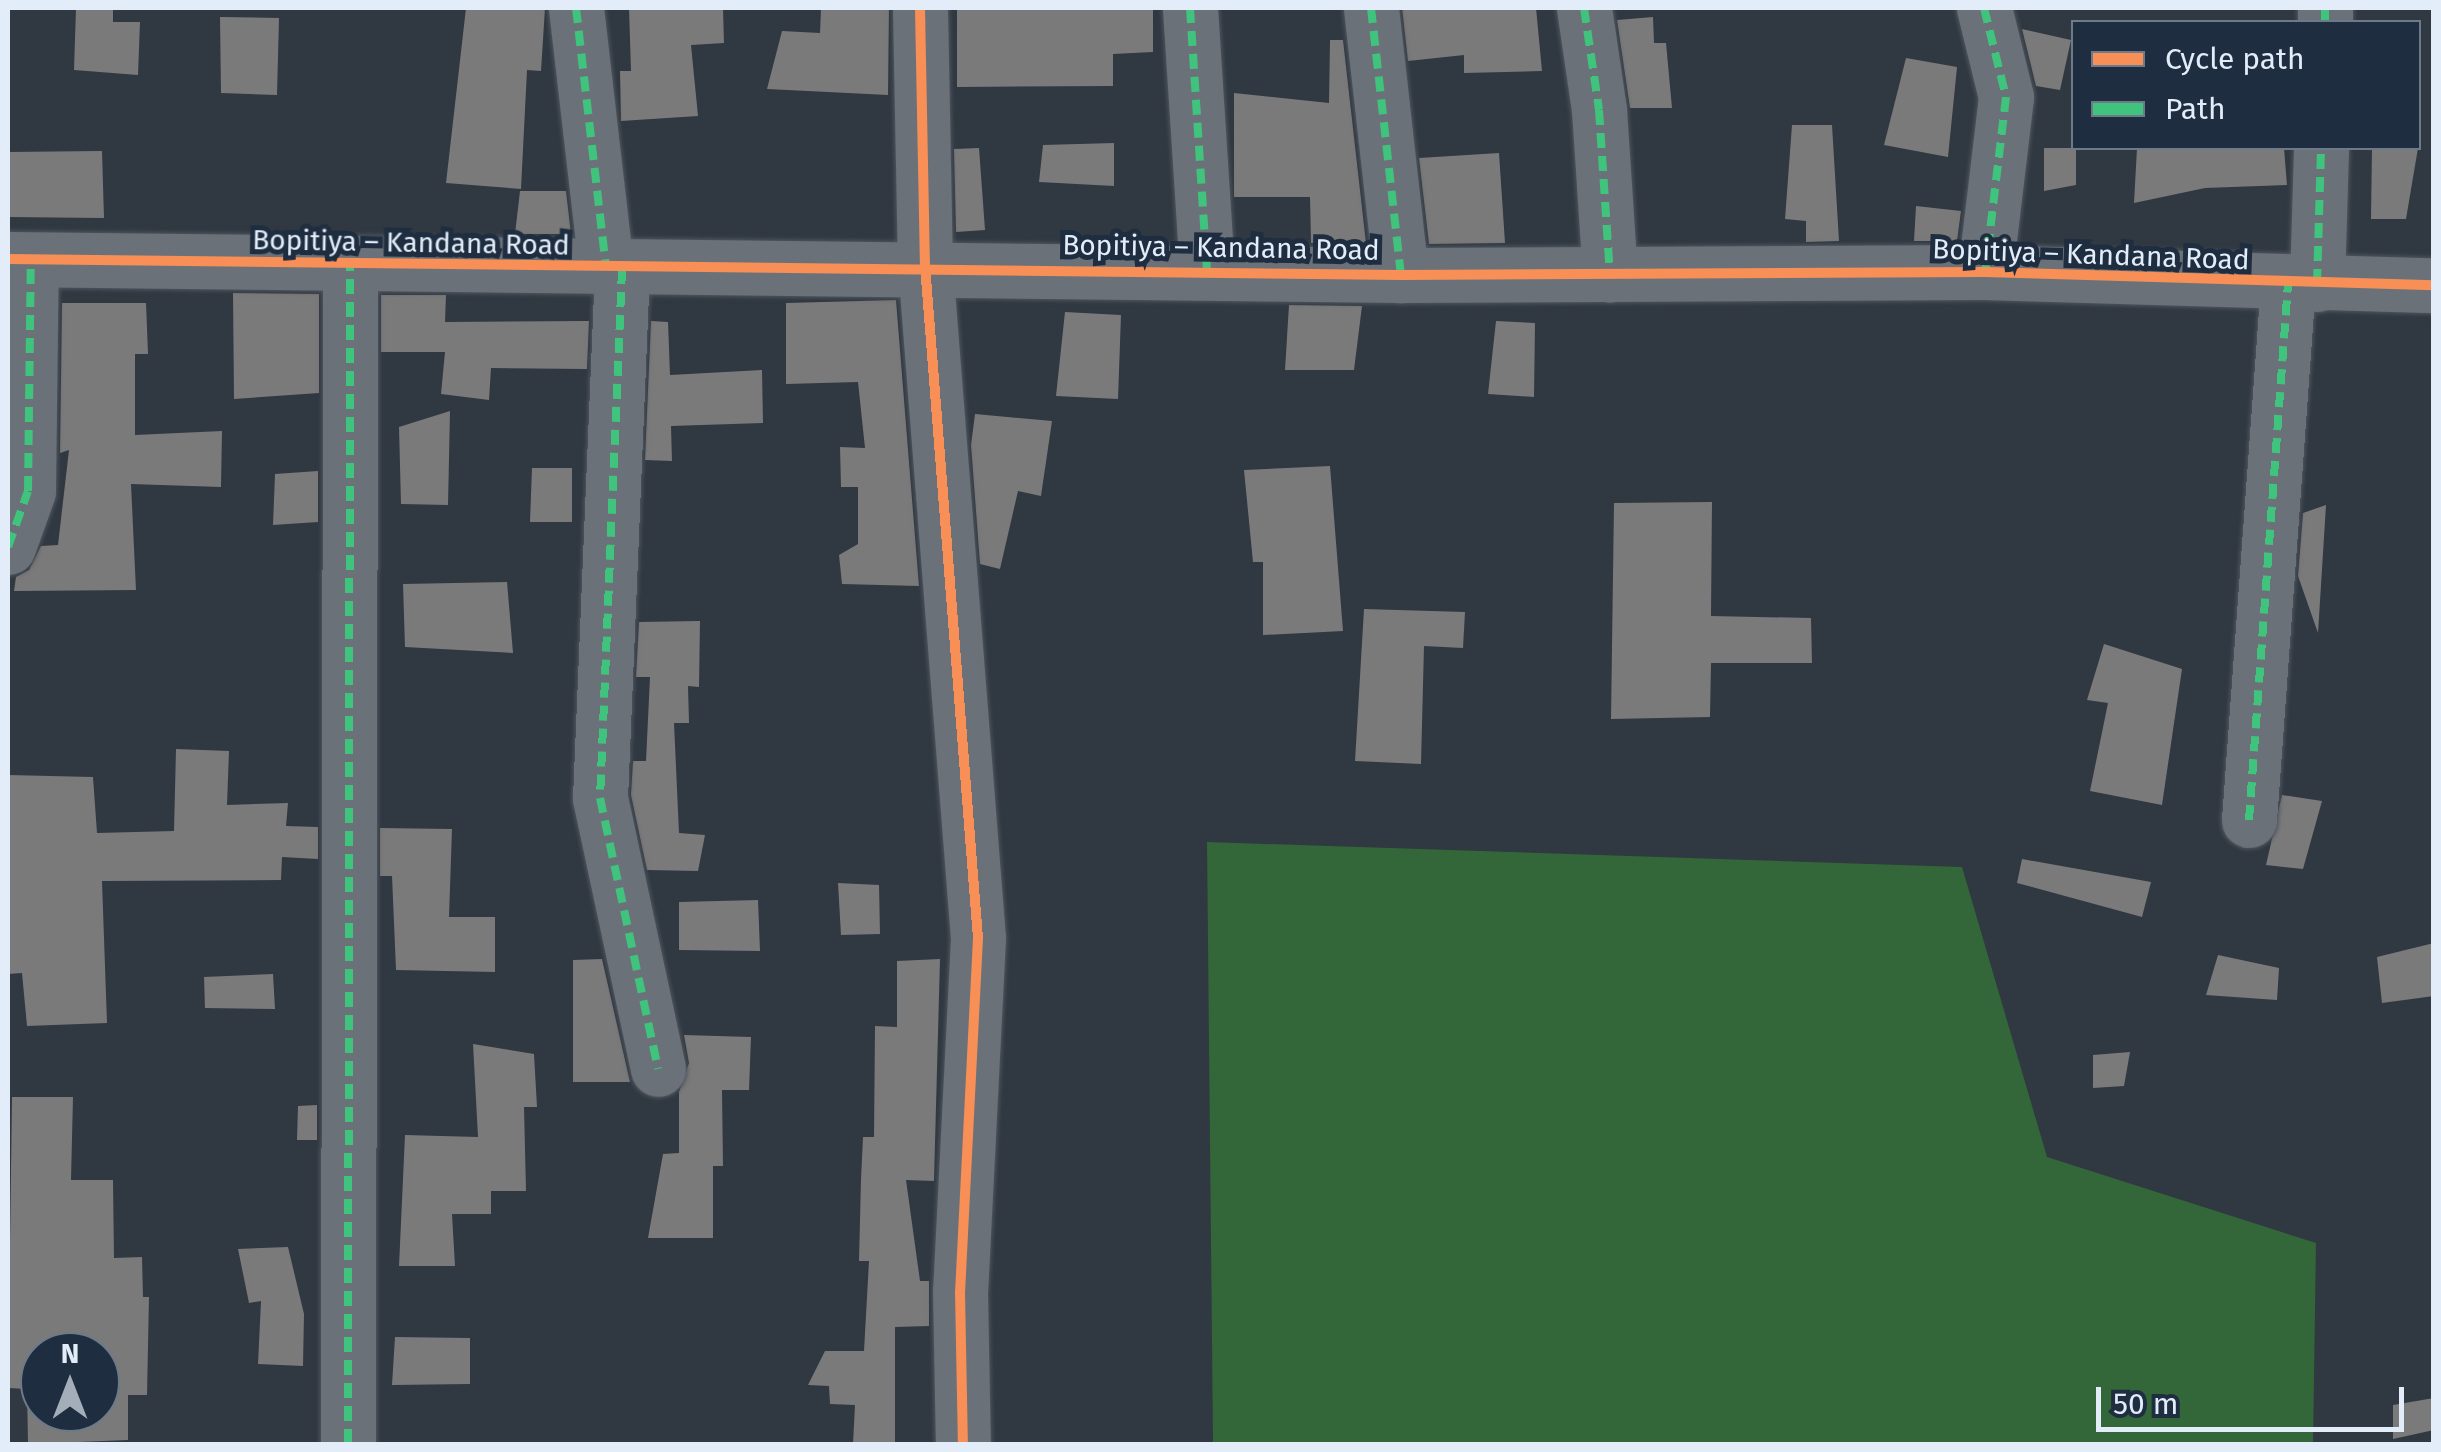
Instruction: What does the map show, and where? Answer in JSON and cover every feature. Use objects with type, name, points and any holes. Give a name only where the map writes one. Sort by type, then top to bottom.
[{"type":"street","points":[[576,8],[614,268],[600,798],[658,1069]]},
{"type":"street","points":[[920,8],[926,265],[978,938],[960,1292],[963,1444]]},
{"type":"street","points":[[1190,8],[1207,268]]},
{"type":"street","points":[[1370,8],[1401,275]]},
{"type":"street","points":[[1584,8],[1600,110],[1610,275]]},
{"type":"street","points":[[1984,8],[2006,97],[1985,272]]},
{"type":"street","points":[[2249,820],[2302,284],[2321,150]]},
{"type":"street","points":[[8,547],[28,491],[19,259]]},
{"type":"street","name":"Bopitiya – Kandana Road","points":[[19,259],[614,268],[1207,268],[1401,275],[1985,272],[2434,285]]},
{"type":"street","points":[[348,1444],[350,266]]},
{"type":"green space","points":[[1207,842],[1962,867],[2047,1157],[2316,1243],[2313,1444],[1213,1444]]},
{"type":"building","points":[[76,8],[113,8],[113,22],[140,22],[138,75],[74,70]]},
{"type":"building","points":[[466,8],[545,8],[541,71],[527,70],[521,189],[446,183]]},
{"type":"building","points":[[629,8],[723,8],[724,43],[691,45],[698,116],[621,121],[620,71],[631,71]]},
{"type":"building","points":[[821,8],[889,8],[888,95],[767,89],[782,31],[820,33]]},
{"type":"building","points":[[957,8],[1153,8],[1153,52],[1113,54],[1113,86],[957,87]]},
{"type":"building","points":[[1402,8],[1536,8],[1542,71],[1464,73],[1464,55],[1408,61]]},
{"type":"building","points":[[220,17],[279,18],[277,95],[221,93]]},
{"type":"building","points":[[1653,17],[1654,43],[1666,43],[1672,108],[1630,108],[1617,20]]},
{"type":"building","points":[[2022,29],[2071,40],[2060,90],[2036,86]]},
{"type":"building","points":[[1330,40],[1343,40],[1366,243],[1311,243],[1310,197],[1234,197],[1234,93],[1329,103]]},
{"type":"building","points":[[1906,58],[1957,67],[1948,157],[1884,145]]},
{"type":"building","points":[[1792,125],[1832,125],[1839,241],[1806,242],[1806,221],[1785,219]]},
{"type":"building","points":[[1114,143],[1114,186],[1039,182],[1043,145]]},
{"type":"building","points":[[979,148],[985,230],[956,232],[954,149]]},
{"type":"building","points":[[2044,148],[2076,150],[2076,185],[2044,191]]},
{"type":"building","points":[[2137,150],[2284,150],[2287,185],[2205,188],[2134,203]]},
{"type":"building","points":[[2372,150],[2418,150],[2406,219],[2371,219]]},
{"type":"building","points":[[102,151],[104,218],[8,217],[8,152]]},
{"type":"building","points":[[1499,153],[1505,243],[1429,244],[1419,158]]},
{"type":"building","points":[[520,191],[566,191],[571,234],[515,234]]},
{"type":"building","points":[[1916,206],[1961,211],[1957,241],[1914,241]]},
{"type":"building","points":[[233,293],[319,294],[319,393],[234,399]]},
{"type":"building","points":[[381,295],[446,295],[445,322],[589,321],[587,369],[491,368],[489,400],[441,394],[445,352],[381,352]]},
{"type":"building","points":[[896,300],[919,586],[842,584],[839,555],[858,544],[858,487],[841,487],[840,447],[865,448],[858,382],[786,384],[786,303]]},
{"type":"building","points":[[62,303],[146,303],[148,354],[135,354],[135,435],[222,431],[221,487],[131,484],[136,590],[14,591],[16,577],[29,570],[41,546],[58,545],[69,450],[60,453]]},
{"type":"building","points":[[1289,305],[1362,306],[1354,370],[1285,370]]},
{"type":"building","points":[[1065,312],[1121,315],[1118,399],[1056,396]]},
{"type":"building","points":[[651,321],[668,322],[670,375],[762,370],[763,423],[671,426],[672,461],[645,460]]},
{"type":"building","points":[[1496,321],[1535,323],[1534,397],[1488,394]]},
{"type":"building","points":[[450,411],[448,505],[401,504],[399,427]]},
{"type":"building","points":[[975,414],[1052,421],[1041,496],[1018,491],[1000,569],[980,564],[971,445]]},
{"type":"building","points":[[1330,466],[1343,631],[1263,635],[1263,562],[1253,562],[1244,470]]},
{"type":"building","points":[[532,468],[572,468],[572,522],[530,522]]},
{"type":"building","points":[[318,471],[318,522],[273,525],[275,474]]},
{"type":"building","points":[[1712,502],[1711,616],[1811,618],[1812,663],[1711,663],[1710,717],[1611,719],[1614,503]]},
{"type":"building","points":[[2326,505],[2318,633],[2298,576],[2303,513]]},
{"type":"building","points":[[507,582],[513,653],[405,647],[403,584]]},
{"type":"building","points":[[1364,609],[1465,612],[1463,648],[1424,646],[1421,764],[1355,761]]},
{"type":"building","points":[[700,621],[699,687],[688,686],[689,723],[674,723],[679,833],[705,835],[698,871],[647,870],[631,795],[633,761],[646,761],[650,677],[636,677],[639,622]]},
{"type":"building","points":[[2104,644],[2182,669],[2162,805],[2090,791],[2108,703],[2087,700]]},
{"type":"building","points":[[176,749],[229,751],[227,805],[288,803],[286,826],[318,827],[318,859],[282,857],[281,880],[102,881],[107,1023],[27,1026],[22,973],[8,974],[8,775],[93,777],[97,833],[174,831]]},
{"type":"building","points":[[2282,795],[2322,801],[2303,869],[2266,865]]},
{"type":"building","points":[[380,828],[452,829],[449,917],[495,917],[495,972],[396,970],[392,876],[380,876]]},
{"type":"building","points":[[2022,859],[2151,882],[2142,917],[2017,883]]},
{"type":"building","points":[[838,883],[879,885],[880,934],[841,935]]},
{"type":"building","points":[[758,900],[760,951],[679,950],[679,902]]},
{"type":"building","points":[[2434,943],[2434,996],[2382,1003],[2377,957]]},
{"type":"building","points":[[2218,955],[2279,968],[2277,1000],[2206,995]]},
{"type":"building","points":[[602,959],[630,1082],[573,1082],[573,960]]},
{"type":"building","points":[[940,959],[934,1181],[906,1180],[920,1281],[929,1281],[929,1326],[895,1327],[895,1444],[853,1444],[855,1405],[830,1404],[829,1386],[808,1385],[825,1351],[864,1351],[869,1261],[859,1261],[861,1179],[863,1137],[874,1137],[875,1026],[897,1027],[897,961]]},
{"type":"building","points":[[273,974],[275,1009],[205,1008],[204,977]]},
{"type":"building","points":[[684,1035],[751,1037],[749,1090],[722,1090],[723,1166],[713,1166],[713,1238],[648,1238],[663,1154],[679,1153],[679,1092],[689,1063]]},
{"type":"building","points":[[473,1044],[534,1054],[537,1107],[524,1107],[526,1191],[491,1191],[491,1214],[452,1214],[455,1266],[399,1266],[405,1135],[478,1137]]},
{"type":"building","points":[[2130,1052],[2124,1086],[2093,1088],[2093,1055]]},
{"type":"building","points":[[12,1097],[73,1097],[71,1180],[113,1180],[114,1258],[142,1257],[143,1297],[149,1297],[147,1395],[128,1395],[128,1440],[28,1444],[28,1432],[120,1432],[120,1332],[20,1332],[20,1389],[8,1388]]},
{"type":"building","points":[[317,1105],[317,1140],[297,1140],[298,1106]]},
{"type":"building","points":[[288,1247],[304,1314],[303,1366],[258,1364],[261,1301],[249,1303],[238,1249]]},
{"type":"building","points":[[395,1337],[470,1338],[470,1384],[392,1385]]},
{"type":"building","points":[[2434,1398],[2434,1430],[2393,1439],[2393,1405]]},
{"type":"marked path","points":[[576,8],[606,267]]},
{"type":"marked path","points":[[1190,8],[1207,268]]},
{"type":"marked path","points":[[1371,8],[1401,275]]},
{"type":"marked path","points":[[1584,8],[1599,110],[1610,275]]},
{"type":"marked path","points":[[1984,8],[2006,97],[1985,272]]},
{"type":"marked path","points":[[2325,8],[2325,20]]},
{"type":"marked path","points":[[2317,284],[2321,150]]},
{"type":"marked path","points":[[8,547],[28,491],[31,260]]},
{"type":"marked path","points":[[348,1444],[350,266]]},
{"type":"marked path","points":[[622,269],[600,798],[658,1069]]},
{"type":"marked path","points":[[2249,820],[2288,284]]},
{"type":"cycle path","points":[[920,8],[925,265],[978,938],[960,1292],[963,1444]]},
{"type":"cycle path","points":[[8,259],[1401,275],[1985,272],[2434,285]]}]
